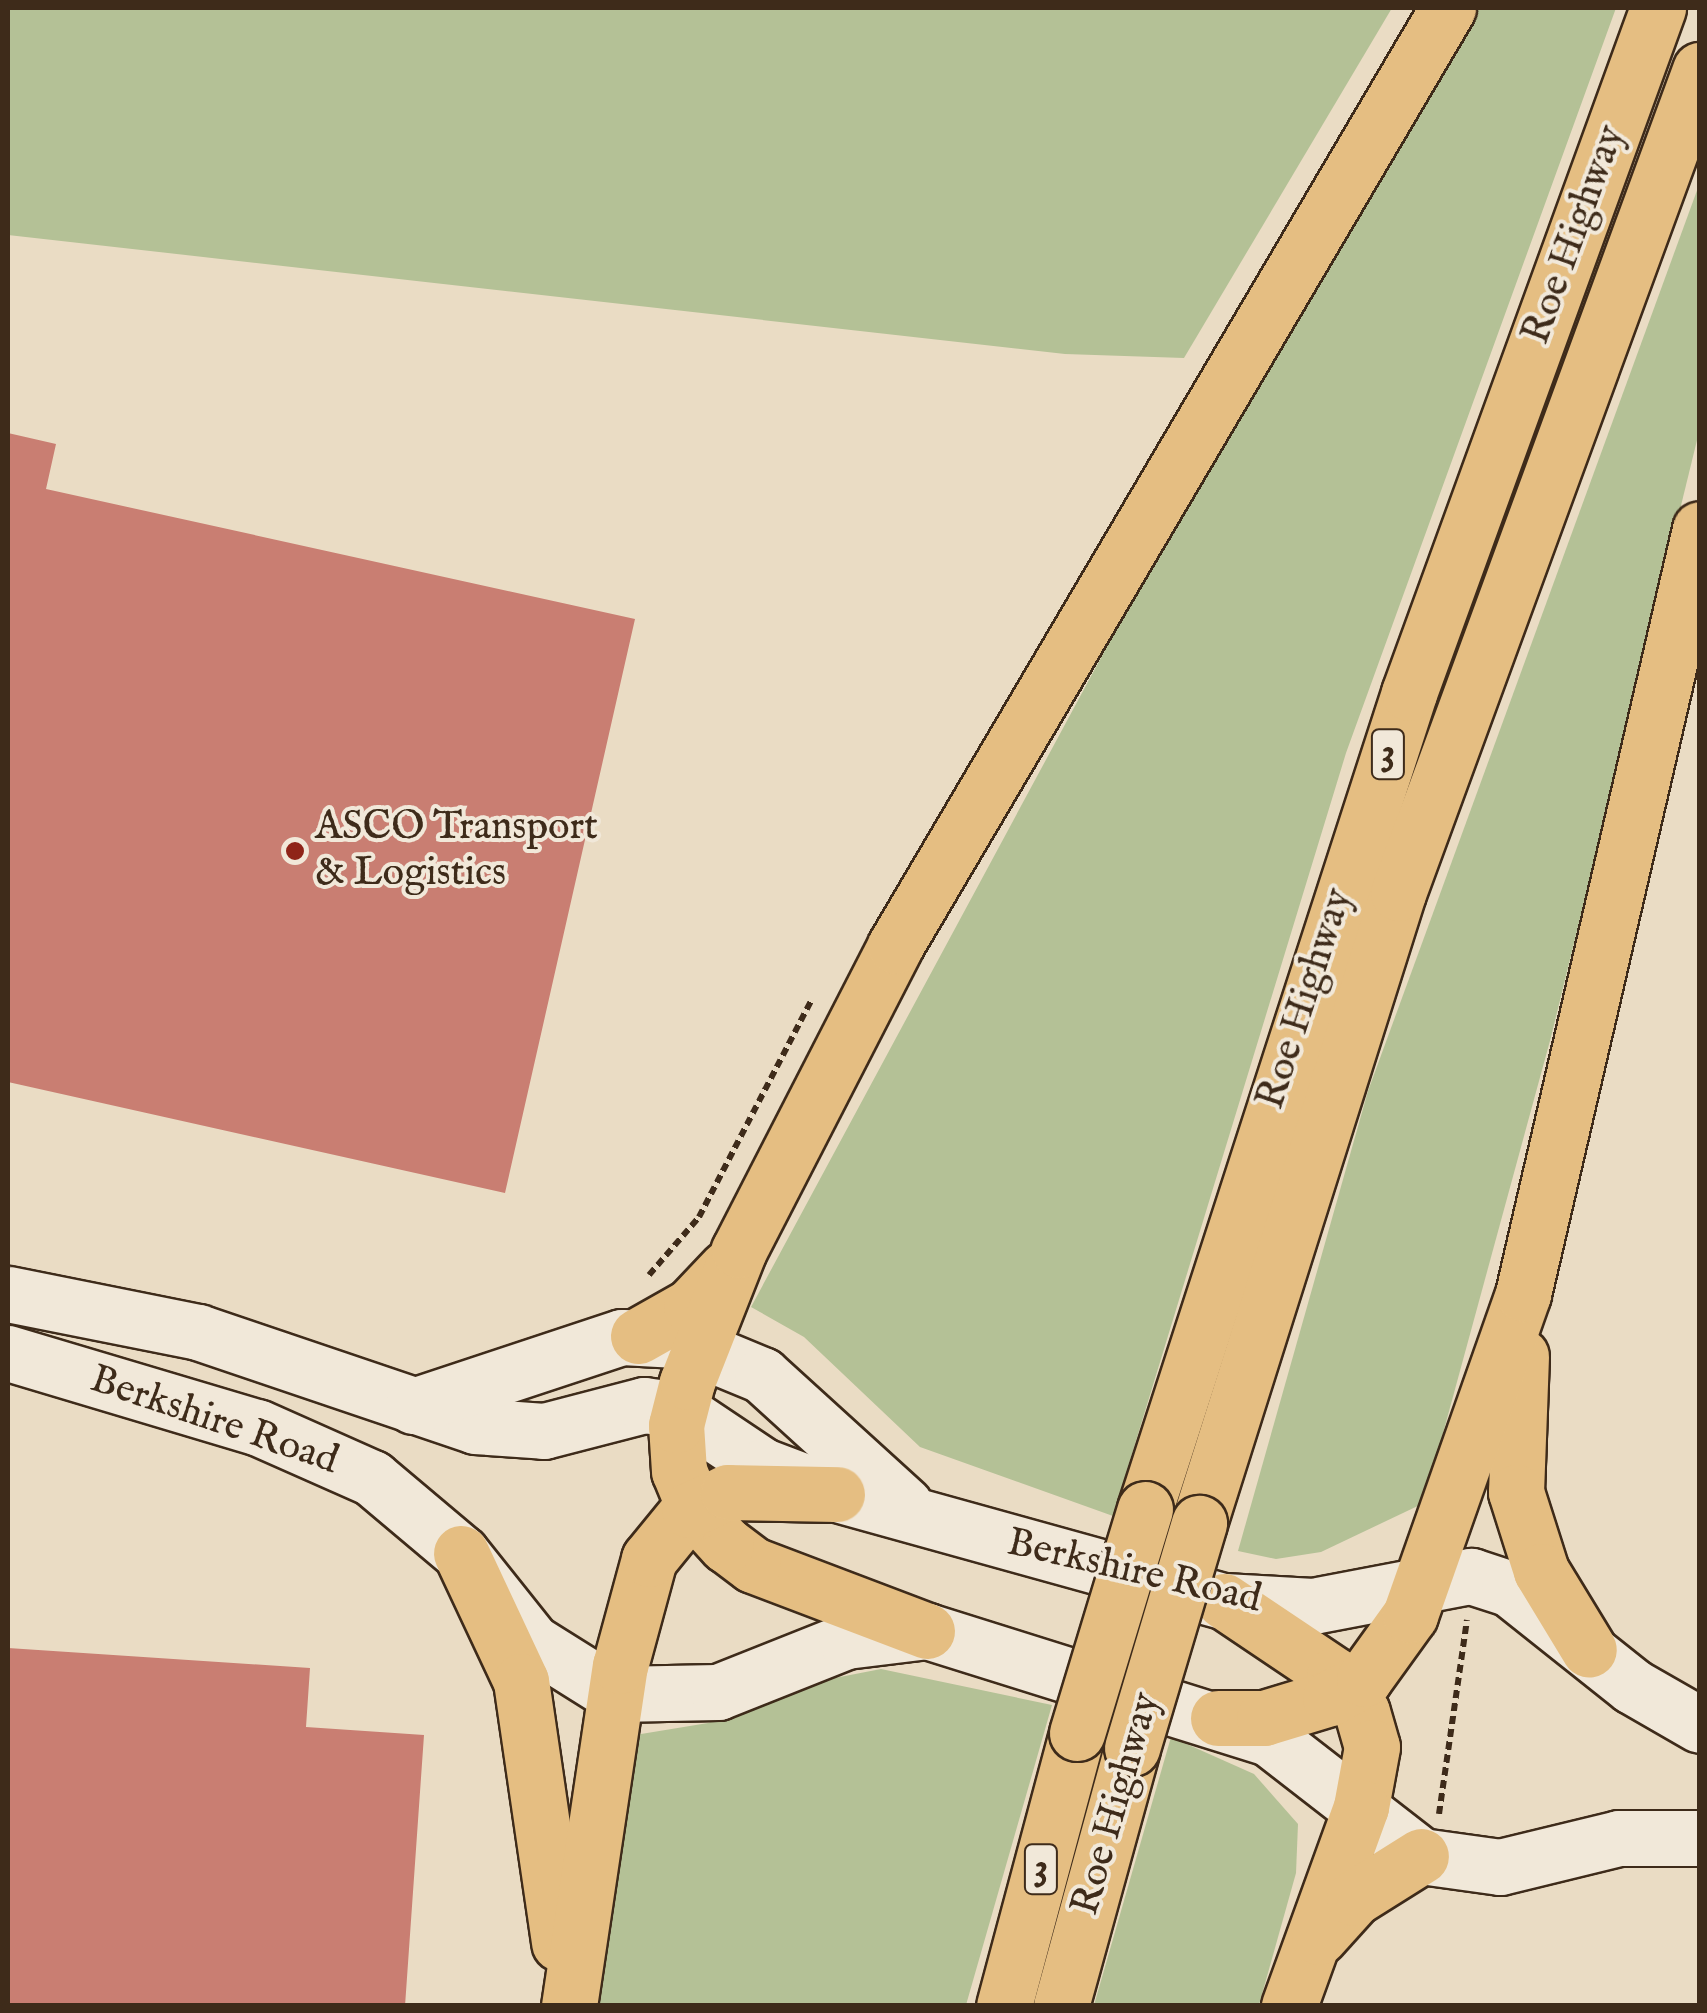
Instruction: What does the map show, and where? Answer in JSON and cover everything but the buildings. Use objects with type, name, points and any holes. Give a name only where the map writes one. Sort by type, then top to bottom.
[{"type":"highway","points":[[927,1631],[753,1565],[694,1507],[679,1471],[680,1410],[739,1250],[904,930],[1448,8]]},
{"type":"highway","name":"Roe Highway","points":[[1004,2006],[1077,1733],[1145,1509],[1409,693],[1658,8]]},
{"type":"highway","name":"Roe Highway","points":[[1061,2006],[1199,1523],[1398,893],[1700,70]]},
{"type":"highway","points":[[1218,1718],[1297,1712],[1346,1689],[1390,1649],[1424,1578],[1523,1294],[1700,529]]},
{"type":"highway","points":[[638,1336],[691,1306],[739,1250]]},
{"type":"highway","points":[[1523,1294],[1516,1492],[1541,1571],[1588,1650]]},
{"type":"highway","points":[[568,2006],[615,1694],[640,1578],[694,1507],[749,1487],[837,1494]]},
{"type":"highway","points":[[460,1552],[521,1681],[568,2006]]},
{"type":"highway","points":[[1224,1601],[1346,1689],[1372,1747],[1361,1806],[1298,1980]]},
{"type":"highway","points":[[1298,1980],[1342,1908],[1430,1835]]},
{"type":"main road","name":"Berkshire Road","points":[[8,1294],[198,1332],[413,1406],[515,1432],[644,1406],[680,1410],[763,1466],[837,1494],[940,1526],[1224,1601],[1313,1606],[1424,1578],[1471,1576],[1509,1588],[1588,1650],[1700,1725]]},
{"type":"main road","name":"Berkshire Road","points":[[413,1406],[638,1336],[702,1346],[762,1376],[864,1473],[940,1526]]},
{"type":"main road","name":"Berkshire Road","points":[[8,1354],[297,1442],[405,1500],[460,1552],[532,1642],[615,1694]]},
{"type":"main road","points":[[615,1694],[718,1692],[846,1640],[927,1631],[1218,1718],[1298,1754],[1361,1806],[1500,1867],[1619,1838],[1700,1838]]},
{"type":"path","points":[[1430,1835],[1468,1608]]},
{"type":"green space","points":[[8,8],[1392,8],[1184,358],[1065,354],[8,235]]},
{"type":"green space","points":[[1469,8],[1616,8],[1346,753],[1113,1516],[920,1447],[804,1337],[751,1307],[1283,320]]},
{"type":"green space","points":[[1699,185],[1699,432],[1551,1037],[1424,1503],[1321,1552],[1276,1559],[1238,1551],[1368,1091]]},
{"type":"green space","points":[[881,1669],[1052,1705],[966,2005],[598,2006],[635,1735],[708,1723],[809,1683]]},
{"type":"green space","points":[[1171,1737],[1254,1774],[1298,1824],[1296,1873],[1259,2005],[1094,2005]]},
{"type":"place","name":"ASCO Transport & Logistics","points":[[295,851]]}]
